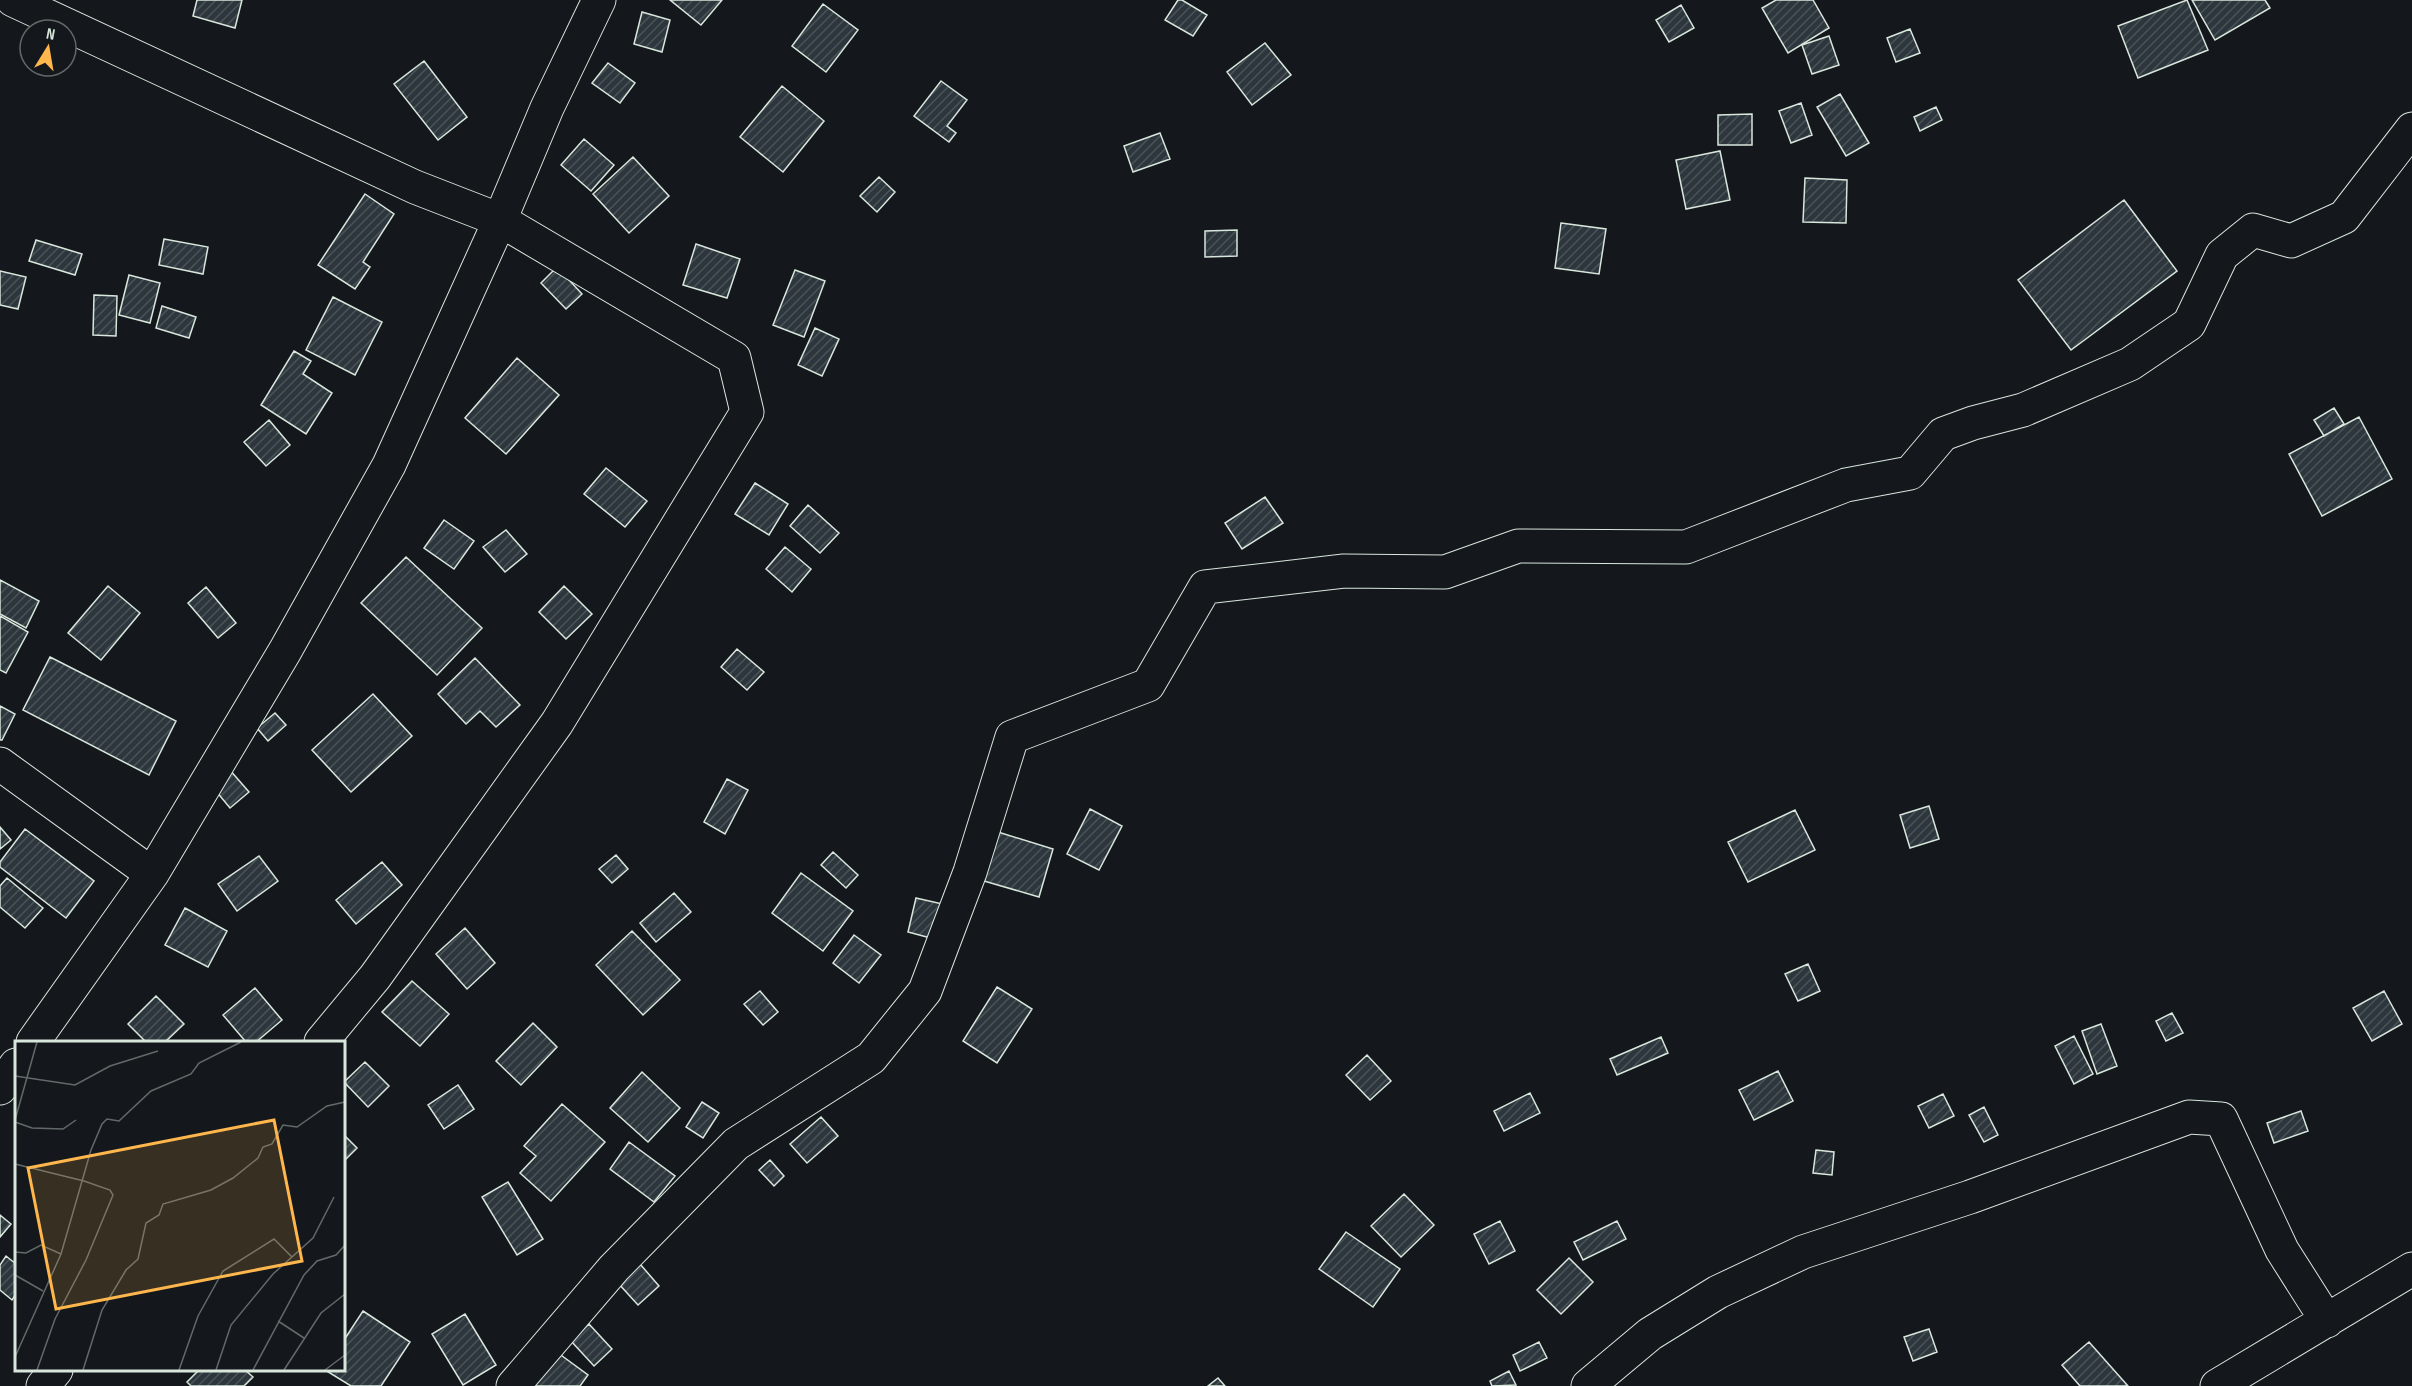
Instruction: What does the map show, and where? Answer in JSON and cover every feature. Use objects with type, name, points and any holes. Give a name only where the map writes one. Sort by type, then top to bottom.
[{"type":"street","points":[[13,0],[416,187],[500,220],[734,358],[747,412],[557,723],[375,977],[322,1041]]},
{"type":"street","points":[[34,1041],[152,874],[285,651],[389,465],[500,220],[547,108],[599,0]]},
{"type":"street","points":[[513,1386],[614,1268],[736,1144],[871,1058],[925,991],[970,872],[1012,737],[1148,685],[1205,587],[1344,571],[1445,572],[1518,546],[1686,547],[1846,485],[1911,473],[1943,434],[1973,423],[2023,410],[2130,364],[2179,331],[2189,324],[2222,255],[2253,230],[2291,241],[2344,216],[2412,129]]},
{"type":"street","points":[[0,764],[152,874]]},
{"type":"street","points":[[0,1088],[15,1066]]},
{"type":"street","points":[[1588,1386],[1650,1334],[1718,1292],[1803,1252],[1970,1197],[2188,1118],[2221,1119],[2282,1250],[2326,1321]]},
{"type":"street","points":[[2217,1386],[2412,1269]]},
{"type":"street","points":[[43,1386],[55,1371]]},
{"type":"building","points":[[197,0],[242,0],[235,28],[193,16]]},
{"type":"building","points":[[670,0],[722,0],[701,25]]},
{"type":"building","points":[[1178,0],[1182,0],[1207,15],[1193,36],[1165,20]]},
{"type":"building","points":[[1776,0],[1813,0],[1829,28],[1788,53],[1762,8]]},
{"type":"building","points":[[2187,0],[2208,50],[2138,78],[2118,26]]},
{"type":"building","points":[[2192,0],[2265,0],[2270,8],[2215,40]]},
{"type":"building","points":[[823,4],[858,30],[826,72],[792,46]]},
{"type":"building","points":[[1681,5],[1694,28],[1669,42],[1656,20]]},
{"type":"building","points":[[642,12],[670,20],[662,52],[634,44]]},
{"type":"building","points":[[1910,29],[1920,53],[1896,62],[1887,38]]},
{"type":"building","points":[[1829,36],[1839,65],[1812,74],[1802,45]]},
{"type":"building","points":[[1265,43],[1291,75],[1252,105],[1227,72]]},
{"type":"building","points":[[424,61],[467,117],[438,140],[394,84]]},
{"type":"building","points":[[608,63],[635,83],[620,103],[592,83]]},
{"type":"building","points":[[941,81],[967,100],[947,126],[956,133],[949,142],[914,116]]},
{"type":"building","points":[[782,86],[824,121],[783,172],[740,137]]},
{"type":"building","points":[[1840,94],[1869,143],[1846,156],[1817,107]]},
{"type":"building","points":[[1801,103],[1812,135],[1791,143],[1779,111]]},
{"type":"building","points":[[1936,107],[1942,120],[1920,131],[1914,117]]},
{"type":"building","points":[[1752,114],[1752,145],[1718,145],[1718,115]]},
{"type":"building","points":[[1160,133],[1170,159],[1133,172],[1124,146]]},
{"type":"building","points":[[584,139],[614,165],[591,191],[561,165]]},
{"type":"building","points":[[1720,151],[1730,200],[1686,209],[1676,160]]},
{"type":"building","points":[[633,157],[669,196],[629,233],[593,194]]},
{"type":"building","points":[[879,177],[895,192],[877,212],[860,196]]},
{"type":"building","points":[[1805,178],[1847,180],[1846,223],[1803,222]]},
{"type":"building","points":[[365,194],[394,214],[363,262],[370,267],[355,289],[318,265]]},
{"type":"building","points":[[2124,200],[2177,271],[2071,350],[2018,280]]},
{"type":"building","points":[[1561,223],[1606,229],[1599,274],[1555,268]]},
{"type":"building","points":[[1237,230],[1237,256],[1205,257],[1205,231]]},
{"type":"building","points":[[164,239],[208,247],[203,274],[159,265]]},
{"type":"building","points":[[36,240],[82,254],[75,275],[29,261]]},
{"type":"building","points":[[696,244],[740,259],[727,298],[683,285]]},
{"type":"building","points":[[557,267],[582,294],[566,309],[541,283]]},
{"type":"building","points":[[795,270],[825,281],[804,337],[773,325]]},
{"type":"building","points":[[0,271],[26,277],[18,309],[0,305]]},
{"type":"building","points":[[129,275],[160,283],[150,323],[119,315]]},
{"type":"building","points":[[94,295],[117,296],[116,336],[93,335]]},
{"type":"building","points":[[333,297],[382,322],[355,375],[306,350]]},
{"type":"building","points":[[162,306],[196,317],[189,338],[156,328]]},
{"type":"building","points":[[815,328],[839,339],[822,376],[798,365]]},
{"type":"building","points":[[294,351],[311,361],[303,374],[332,393],[306,434],[261,405]]},
{"type":"building","points":[[517,358],[559,395],[506,454],[465,418]]},
{"type":"building","points":[[2334,408],[2344,424],[2324,436],[2314,420]]},
{"type":"building","points":[[2359,417],[2392,479],[2322,516],[2289,454]]},
{"type":"building","points":[[269,420],[290,445],[266,466],[244,442]]},
{"type":"building","points":[[606,468],[647,501],[625,527],[584,494]]},
{"type":"building","points":[[755,483],[788,504],[769,535],[735,514]]},
{"type":"building","points":[[1265,497],[1283,523],[1242,549],[1225,523]]},
{"type":"building","points":[[808,505],[839,533],[820,553],[790,526]]},
{"type":"building","points":[[444,520],[474,541],[454,569],[424,548]]},
{"type":"building","points":[[506,530],[527,554],[505,572],[483,547]]},
{"type":"building","points":[[785,547],[811,569],[792,592],[766,569]]},
{"type":"building","points":[[406,557],[482,628],[437,675],[361,603]]},
{"type":"building","points":[[0,580],[39,601],[26,628],[0,614]]},
{"type":"building","points":[[108,586],[140,613],[101,660],[68,633]]},
{"type":"building","points":[[564,586],[592,614],[566,639],[539,612]]},
{"type":"building","points":[[206,587],[236,623],[218,638],[188,603]]},
{"type":"building","points":[[0,616],[28,632],[6,673],[0,670]]},
{"type":"building","points":[[737,649],[764,672],[747,690],[721,667]]},
{"type":"building","points":[[50,657],[176,721],[149,775],[23,710]]},
{"type":"building","points":[[475,658],[520,705],[496,727],[480,711],[466,724],[438,694]]},
{"type":"building","points":[[373,694],[412,736],[351,792],[312,750]]},
{"type":"building","points":[[0,706],[15,714],[2,740],[0,740]]},
{"type":"building","points":[[275,713],[286,725],[268,741],[257,728]]},
{"type":"building","points":[[229,769],[249,792],[230,808],[211,785]]},
{"type":"building","points":[[727,779],[748,790],[725,834],[704,822]]},
{"type":"building","points":[[1929,806],[1939,839],[1910,848],[1900,815]]},
{"type":"building","points":[[1090,809],[1122,826],[1099,870],[1067,854]]},
{"type":"building","points":[[1795,810],[1815,850],[1748,882],[1728,842]]},
{"type":"building","points":[[0,827],[11,840],[0,849]]},
{"type":"building","points":[[25,829],[94,881],[66,918],[0,867],[0,862]]},
{"type":"building","points":[[998,832],[1053,849],[1039,897],[984,881]]},
{"type":"building","points":[[833,852],[858,875],[846,888],[821,865]]},
{"type":"building","points":[[616,855],[628,869],[612,883],[599,869]]},
{"type":"building","points":[[259,856],[278,881],[237,911],[218,884]]},
{"type":"building","points":[[382,862],[402,885],[356,924],[336,900]]},
{"type":"building","points":[[801,873],[853,911],[823,951],[772,913]]},
{"type":"building","points":[[7,878],[43,908],[25,928],[0,907],[0,886]]},
{"type":"building","points":[[674,893],[691,912],[656,942],[640,923]]},
{"type":"building","points":[[916,898],[947,905],[938,940],[908,932]]},
{"type":"building","points":[[185,908],[227,931],[208,967],[165,945]]},
{"type":"building","points":[[465,928],[495,963],[467,989],[436,954]]},
{"type":"building","points":[[632,931],[680,980],[643,1015],[596,965]]},
{"type":"building","points":[[854,935],[881,955],[859,983],[833,963]]},
{"type":"building","points":[[1808,964],[1820,991],[1798,1001],[1785,974]]},
{"type":"building","points":[[412,981],[449,1014],[420,1046],[382,1012]]},
{"type":"building","points":[[997,987],[1032,1009],[997,1063],[963,1041]]},
{"type":"building","points":[[255,988],[282,1020],[257,1041],[245,1041],[223,1015]]},
{"type":"building","points":[[760,991],[778,1012],[763,1025],[744,1004]]},
{"type":"building","points":[[2384,991],[2402,1024],[2372,1041],[2353,1008]]},
{"type":"building","points":[[156,996],[184,1024],[166,1041],[145,1041],[128,1024]]},
{"type":"building","points":[[2172,1013],[2183,1033],[2166,1041],[2156,1021]]},
{"type":"building","points":[[533,1023],[557,1047],[521,1085],[496,1061]]},
{"type":"building","points":[[2101,1024],[2117,1066],[2097,1074],[2082,1031]]},
{"type":"building","points":[[2074,1036],[2093,1074],[2074,1084],[2055,1046]]},
{"type":"building","points":[[1661,1037],[1668,1053],[1617,1075],[1610,1059]]},
{"type":"building","points":[[1367,1055],[1391,1081],[1370,1100],[1346,1075]]},
{"type":"building","points":[[365,1062],[389,1086],[368,1107],[345,1081]]},
{"type":"building","points":[[1778,1071],[1793,1101],[1754,1120],[1739,1090]]},
{"type":"building","points":[[642,1072],[680,1108],[648,1142],[610,1108]]},
{"type":"building","points":[[458,1085],[474,1109],[444,1129],[428,1105]]},
{"type":"building","points":[[1530,1093],[1540,1113],[1504,1131],[1494,1111]]},
{"type":"building","points":[[1943,1094],[1954,1116],[1929,1128],[1918,1106]]},
{"type":"building","points":[[702,1102],[719,1113],[703,1138],[686,1127]]},
{"type":"building","points":[[562,1104],[605,1142],[551,1201],[520,1173],[536,1156],[524,1146]]},
{"type":"building","points":[[1984,1107],[1998,1135],[1984,1142],[1969,1115]]},
{"type":"building","points":[[2301,1111],[2308,1131],[2274,1143],[2267,1123]]},
{"type":"building","points":[[821,1117],[838,1136],[807,1163],[790,1144]]},
{"type":"building","points":[[345,1136],[357,1148],[345,1160]]},
{"type":"building","points":[[629,1142],[675,1176],[654,1202],[610,1169]]},
{"type":"building","points":[[1816,1150],[1834,1152],[1832,1175],[1813,1173]]},
{"type":"building","points":[[770,1160],[784,1176],[774,1186],[759,1170]]},
{"type":"building","points":[[508,1182],[543,1239],[517,1255],[482,1197]]},
{"type":"building","points":[[1404,1194],[1434,1225],[1401,1257],[1371,1226]]},
{"type":"building","points":[[0,1215],[11,1224],[0,1237]]},
{"type":"building","points":[[1500,1221],[1515,1251],[1489,1264],[1474,1234]]},
{"type":"building","points":[[1617,1221],[1626,1239],[1583,1260],[1574,1242]]},
{"type":"building","points":[[1346,1232],[1400,1269],[1373,1307],[1319,1269]]},
{"type":"building","points":[[6,1256],[15,1263],[15,1296],[12,1300],[0,1290],[0,1265]]},
{"type":"building","points":[[1569,1258],[1593,1282],[1561,1314],[1537,1290]]},
{"type":"building","points":[[640,1264],[659,1286],[638,1305],[618,1283]]},
{"type":"building","points":[[363,1311],[410,1342],[381,1386],[351,1386],[327,1371],[345,1371],[345,1338]]},
{"type":"building","points":[[465,1314],[496,1365],[463,1385],[432,1334]]},
{"type":"building","points":[[589,1324],[612,1349],[594,1366],[571,1341]]},
{"type":"building","points":[[1929,1329],[1937,1352],[1913,1361],[1904,1337]]},
{"type":"building","points":[[1539,1342],[1547,1358],[1520,1371],[1513,1355]]},
{"type":"building","points":[[2089,1342],[2128,1386],[2080,1386],[2062,1365]]},
{"type":"building","points":[[554,1350],[588,1375],[580,1386],[527,1386]]},
{"type":"building","points":[[198,1371],[246,1371],[253,1377],[244,1386],[191,1386],[187,1382]]},
{"type":"building","points":[[1509,1371],[1516,1385],[1492,1386],[1490,1381]]},
{"type":"building","points":[[1218,1378],[1225,1386],[1208,1386]]}]
